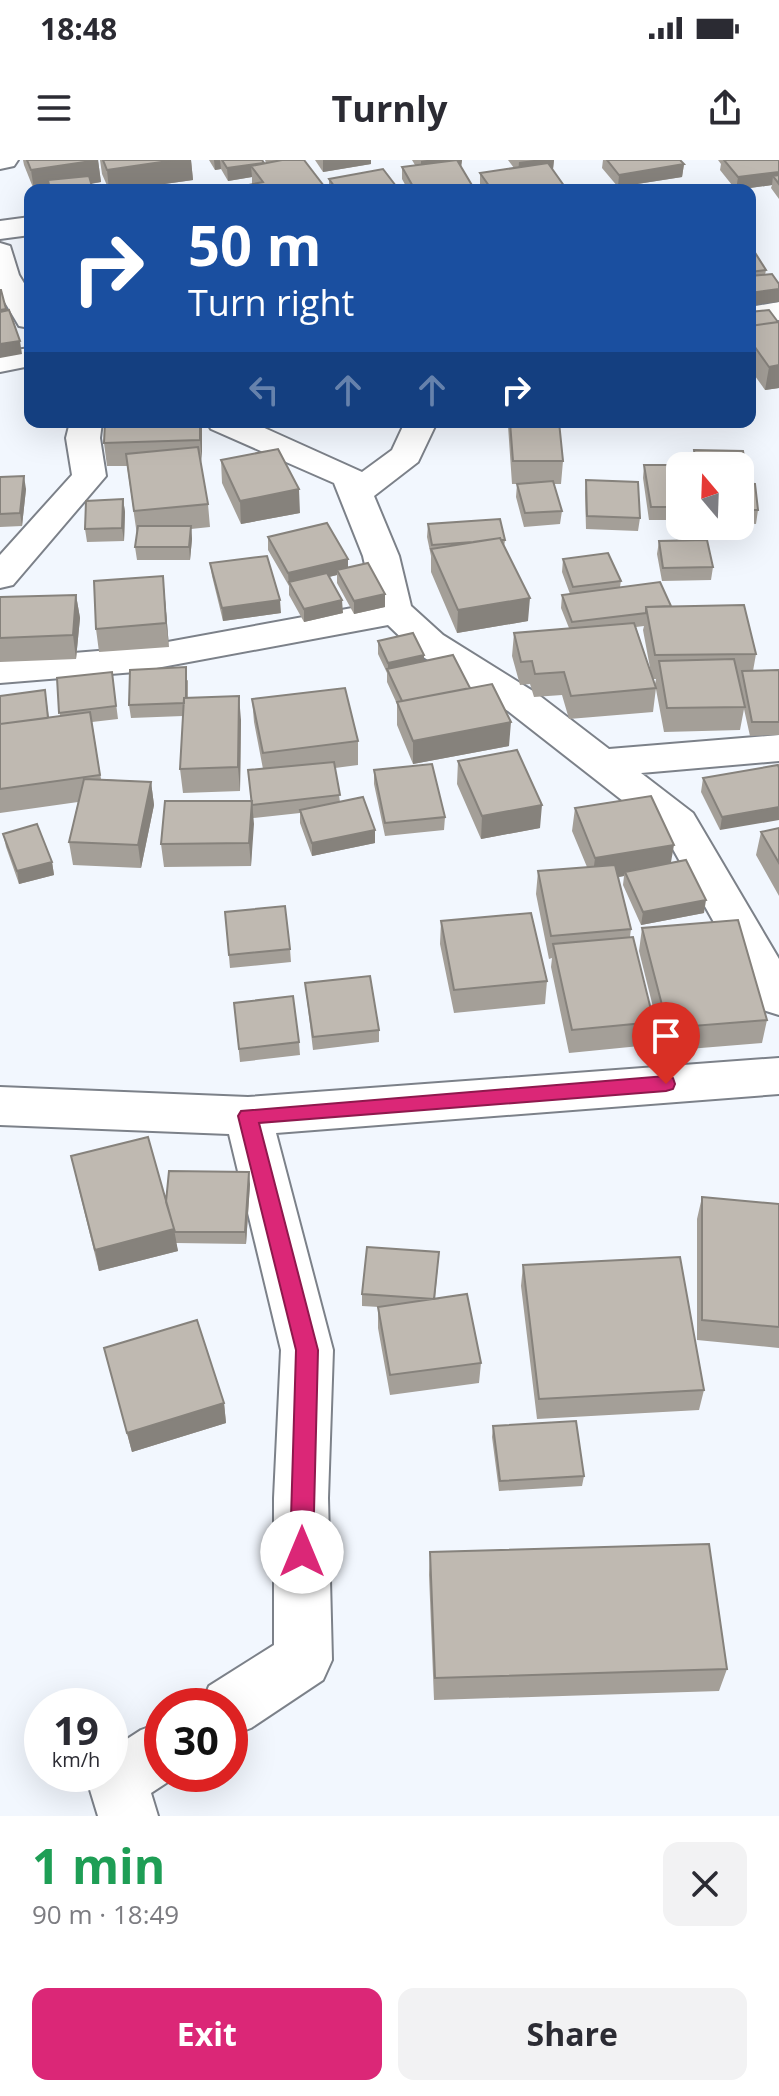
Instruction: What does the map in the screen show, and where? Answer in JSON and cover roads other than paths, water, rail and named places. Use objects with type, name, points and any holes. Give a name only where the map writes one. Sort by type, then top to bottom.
[{"type":"street","points":[[0,230],[24,227]]},
{"type":"street","points":[[7,265],[24,305]]},
{"type":"street","points":[[756,315],[779,311]]},
{"type":"street","points":[[0,362],[24,358]]},
{"type":"street","points":[[0,577],[89,476],[83,438],[85,428]]},
{"type":"street","points":[[237,428],[349,477],[381,556],[389,598],[396,612],[430,644],[522,702],[679,823],[779,998]]},
{"type":"street","points":[[355,494],[406,455],[418,428]]},
{"type":"street","points":[[0,671],[135,660],[396,612]]},
{"type":"street","points":[[603,763],[779,748]]},
{"type":"street","points":[[0,1106],[248,1116],[779,1076]]},
{"type":"street","points":[[248,1116],[307,1350],[301,1498],[303,1660],[248,1695]]},
{"type":"street","points":[[128,1816],[117,1780],[144,1763]]}]
